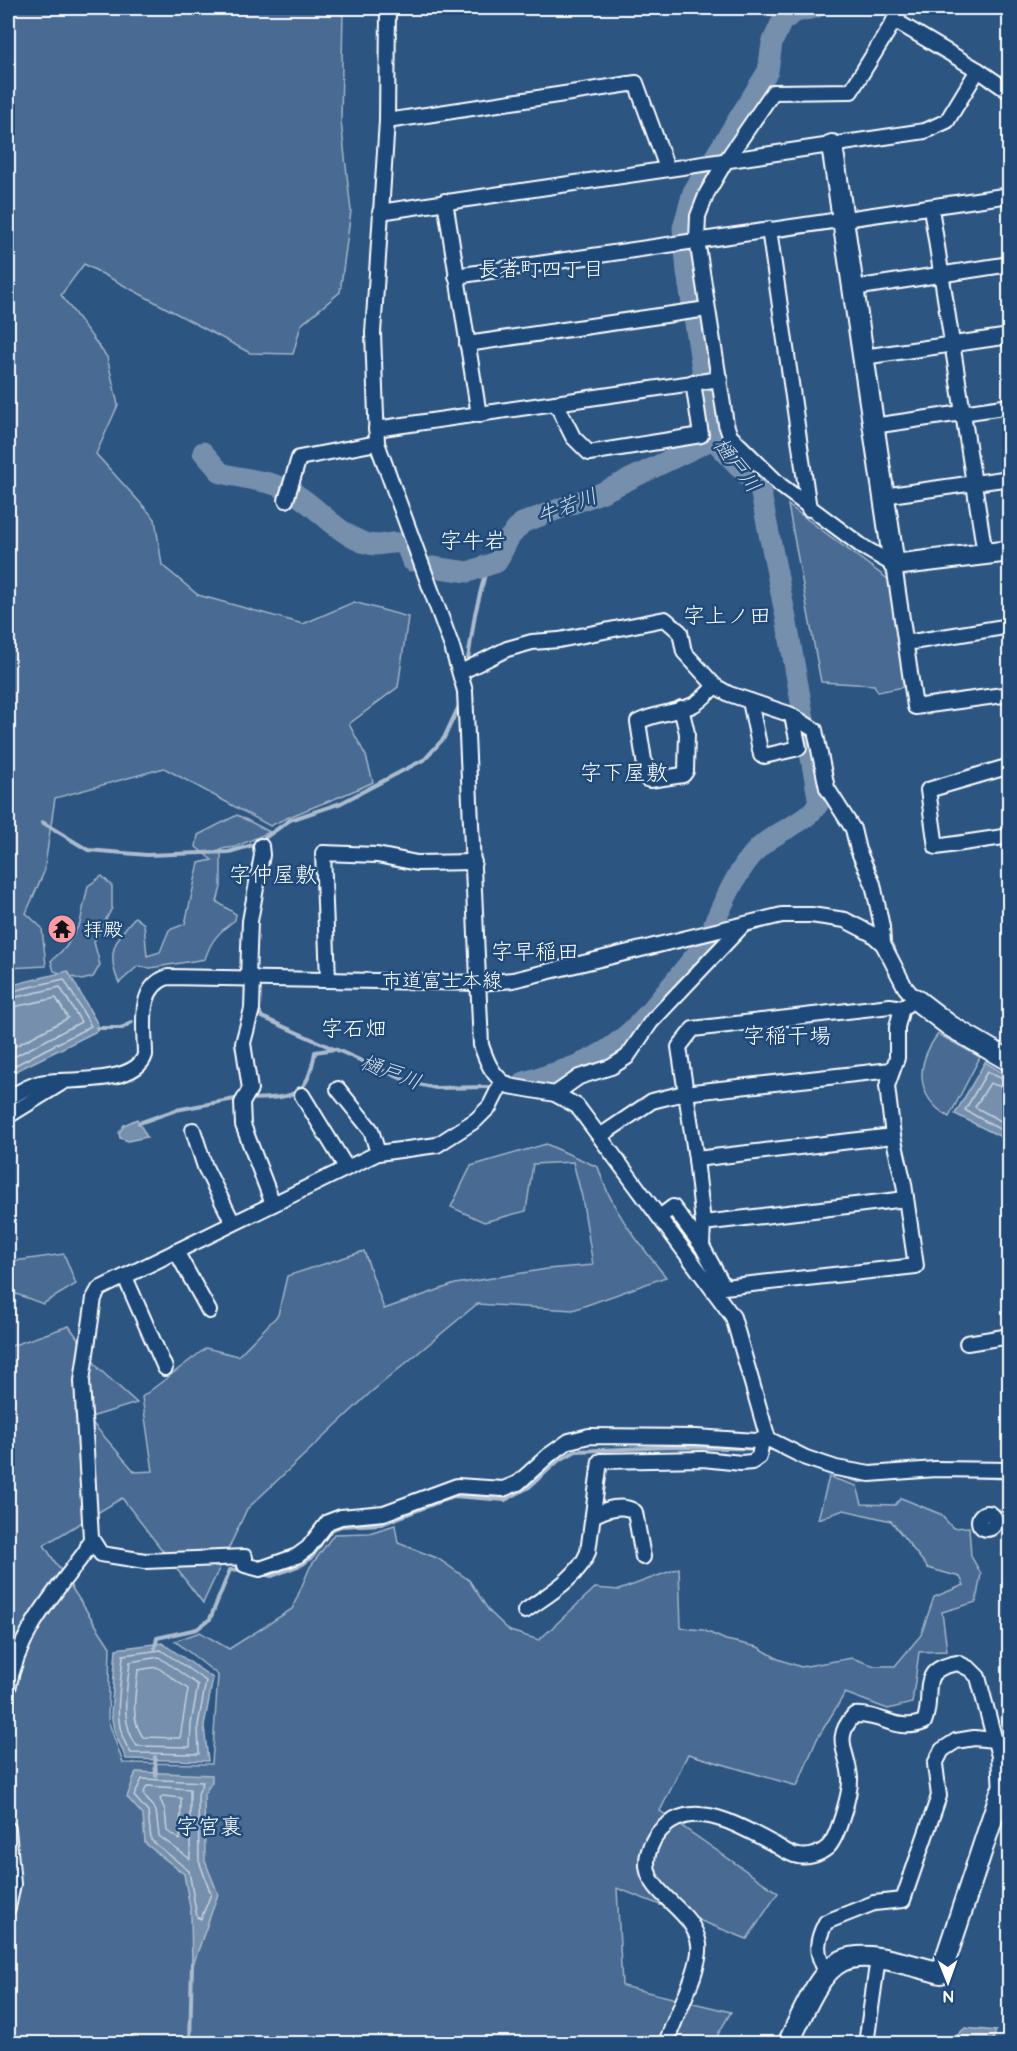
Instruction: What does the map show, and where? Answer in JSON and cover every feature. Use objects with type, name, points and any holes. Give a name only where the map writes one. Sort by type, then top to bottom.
[{"type":"street","points":[[388,8],[387,121],[373,333],[377,436],[461,672],[466,704],[481,1044],[494,1076],[508,1086],[555,1094],[577,1106],[661,1216],[733,1317],[765,1440],[759,1457],[752,1462],[703,1459],[600,1461],[585,1562],[525,1611]]},
{"type":"street","points":[[1010,92],[898,14],[852,91],[773,92],[725,162],[707,193],[698,216],[697,240],[726,424],[730,436],[780,485],[809,509],[863,547],[894,565],[1010,550]]},
{"type":"street","points":[[380,212],[925,131],[947,121],[978,70]]},
{"type":"street","points":[[387,121],[636,83],[667,168]]},
{"type":"street","points":[[832,145],[915,707],[1010,694]]},
{"type":"street","points":[[456,276],[1010,195]]},
{"type":"street","points":[[445,201],[479,415]]},
{"type":"street","points":[[931,208],[985,554]]},
{"type":"street","points":[[769,229],[809,509]]},
{"type":"street","points":[[854,288],[1010,264]]},
{"type":"street","points":[[467,344],[707,309]]},
{"type":"street","points":[[864,357],[1010,336]]},
{"type":"street","points":[[286,500],[299,458],[377,436],[479,415],[720,379]]},
{"type":"street","points":[[556,403],[573,437],[589,453],[701,435],[695,382]]},
{"type":"street","points":[[873,426],[1010,406]]},
{"type":"street","points":[[883,496],[1010,478]]},
{"type":"street","points":[[461,672],[507,649],[532,642],[581,636],[665,620],[680,632],[684,652],[715,686],[795,717],[815,730],[827,788],[853,829],[858,850],[873,884],[882,927],[883,944]]},
{"type":"street","points":[[906,643],[1010,627]]},
{"type":"street","points":[[681,708],[687,734],[686,771],[683,775],[647,779],[638,722],[681,708],[694,705],[715,686]]},
{"type":"street","points":[[750,701],[761,754],[764,756],[799,748],[795,717]]},
{"type":"street","points":[[1010,766],[928,790],[936,847],[1010,836]]},
{"type":"street","points":[[261,846],[262,855],[250,921],[252,1009],[243,1043],[250,1089],[242,1103],[243,1125],[273,1204]]},
{"type":"street","points":[[328,978],[323,853],[376,855],[417,862],[474,862]]},
{"type":"street","name":"市道富士本線","points":[[8,1099],[44,1082],[63,1082],[126,1073],[139,1066],[144,1055],[147,995],[157,981],[173,976],[480,983],[544,975],[782,915],[829,916],[859,926],[883,944],[905,987],[908,1003],[933,1014],[1010,1061]]},
{"type":"street","points":[[555,1094],[579,1077],[611,1067],[627,1057],[651,1022],[742,926]]},
{"type":"street","points":[[661,1216],[673,1207],[702,1246],[723,1287],[916,1266],[906,1199],[893,1136],[887,1086],[897,1058],[897,1027],[908,1003]]},
{"type":"street","points":[[702,1246],[703,1223],[696,1159],[684,1093],[679,1047],[693,1029],[908,1003]]},
{"type":"street","points":[[600,1136],[652,1101],[684,1093],[891,1070]]},
{"type":"street","name":"市道富士本線","points":[[8,1116],[63,1082]]},
{"type":"street","points":[[8,1689],[11,1668],[31,1623],[86,1551],[91,1538],[82,1382],[94,1298],[99,1289],[378,1153],[437,1145],[456,1135],[490,1106],[502,1082]]},
{"type":"street","points":[[338,1089],[371,1130],[378,1153]]},
{"type":"street","points":[[302,1095],[346,1167]]},
{"type":"street","points":[[193,1130],[205,1167],[233,1223]]},
{"type":"street","points":[[696,1159],[893,1136]]},
{"type":"street","points":[[703,1223],[906,1199]]},
{"type":"street","points":[[176,1251],[209,1311]]},
{"type":"street","points":[[125,1277],[165,1368]]},
{"type":"street","points":[[967,1344],[1009,1339]]},
{"type":"street","points":[[91,1538],[101,1554],[145,1561],[245,1557],[244,1565],[260,1569],[297,1556],[308,1548],[327,1522],[341,1517],[384,1513],[422,1497],[457,1486],[503,1489],[518,1483],[549,1455],[570,1441],[589,1436],[765,1440],[816,1461],[870,1474],[935,1469],[1010,1470]]},
{"type":"street","points":[[593,1515],[614,1508],[632,1508],[635,1512],[642,1557]]},
{"type":"street","points":[[666,2043],[689,1986],[699,1946],[692,1925],[652,1884],[647,1867],[649,1849],[656,1834],[677,1818],[704,1814],[761,1837],[798,1856],[814,1856],[829,1846],[846,1800],[850,1780],[841,1736],[844,1726],[854,1715],[866,1714],[900,1726],[912,1726],[924,1722],[928,1702],[928,1680],[935,1670],[958,1663],[970,1669],[978,1677],[999,1756],[1005,1789],[941,1973],[878,1958],[849,1958],[836,1961],[814,1987],[788,2043]]},
{"type":"street","points":[[826,1971],[817,1956],[818,1938],[826,1922],[848,1911],[874,1903],[903,1900],[939,1796],[935,1764],[942,1750],[965,1740],[994,1740]]},
{"type":"street","points":[[8,1829],[13,1884],[8,1908]]},
{"type":"street","points":[[866,2043],[878,1958]]},
{"type":"shaded area","points":[[8,8],[343,8],[341,121],[351,211],[340,292],[301,325],[293,354],[250,353],[84,264],[61,295],[107,357],[118,405],[96,454],[155,519],[162,565],[198,595],[303,624],[354,602],[408,617],[398,687],[349,724],[366,756],[373,782],[270,826],[164,768],[55,798],[44,872],[26,913],[42,928],[46,966],[8,968]]},
{"type":"shaded area","points":[[788,505],[889,580],[904,687],[878,692],[874,685],[821,682]]},
{"type":"shaded area","points":[[237,815],[270,832],[235,847],[221,849],[221,887],[217,902],[236,914],[235,920],[216,937],[205,959],[150,968],[138,966],[119,983],[113,964],[117,940],[135,917],[144,924],[147,956],[160,952],[169,930],[185,924],[199,863],[212,860],[196,847],[198,835]]},
{"type":"shaded area","points":[[102,876],[112,886],[112,908],[94,942],[100,965],[93,977],[82,980],[54,971],[51,961],[66,947],[80,923],[88,886]]},
{"type":"shaded area","points":[[938,1034],[980,1057],[949,1117],[929,1099],[922,1078],[926,1056]]},
{"type":"shaded area","points":[[546,1144],[598,1167],[618,1211],[666,1277],[573,1310],[477,1304],[370,1393],[247,1509],[203,1603],[122,1498],[44,1545],[110,1647],[108,1720],[123,1763],[212,1764],[218,1675],[175,1641],[200,1632],[229,1649],[292,1609],[310,1567],[334,1534],[369,1533],[395,1525],[398,1543],[437,1558],[469,1580],[489,1611],[510,1631],[539,1640],[595,1588],[619,1590],[679,1568],[681,1628],[703,1630],[726,1640],[758,1647],[778,1659],[801,1667],[852,1658],[875,1666],[895,1666],[921,1635],[934,1597],[964,1585],[960,1577],[928,1568],[891,1521],[844,1510],[818,1519],[829,1477],[857,1486],[862,1504],[895,1505],[901,1498],[940,1514],[953,1528],[969,1527],[971,1556],[981,1574],[976,1602],[942,1612],[947,1651],[919,1652],[912,1703],[888,1709],[845,1693],[817,1739],[797,1786],[688,1754],[660,1811],[778,1893],[747,1939],[617,1888],[622,1986],[731,2012],[713,2043],[8,2043],[8,1347],[69,1326],[99,1369],[137,1403],[88,1418],[135,1472],[153,1471],[142,1397],[206,1348],[238,1356],[278,1315],[287,1276],[364,1251],[384,1309],[455,1284],[547,1269],[593,1265],[582,1197],[573,1162],[533,1164],[526,1211],[484,1222],[451,1207],[471,1166]]},
{"type":"shaded area","points":[[64,1254],[76,1284],[43,1304],[8,1291],[8,1262]]},
{"type":"water","points":[[68,971],[98,1025],[97,1031],[8,1075],[8,986]]},
{"type":"water","points":[[985,1062],[1009,1077],[1009,1141],[955,1114]]},
{"type":"water","points":[[137,1119],[147,1137],[128,1141],[120,1138],[119,1133],[124,1125]]},
{"type":"water","points":[[162,1643],[213,1678],[204,1726],[208,1761],[126,1759],[114,1730],[111,1714],[116,1649]]},
{"type":"water","points":[[136,1772],[212,1775],[212,1782],[204,1794],[205,1861],[218,1894],[192,1968],[191,1913],[184,1874],[145,1843],[143,1815],[127,1797]]},
{"type":"water","points":[[965,2028],[996,2031],[992,2043],[949,2043]]},
{"type":"waterway","name":"樋戸川","points":[[714,923],[742,868],[750,858],[767,841],[808,815],[819,803],[760,489],[713,439],[687,272],[683,228],[693,192],[768,71],[772,43],[782,21],[796,12],[815,8]]},
{"type":"waterway","name":"牛若川","points":[[432,567],[468,572],[497,562],[509,538],[522,523],[601,493],[713,439]]},
{"type":"waterway","name":"牛若川","points":[[203,452],[221,473],[270,483],[288,490],[356,539],[371,545],[405,544],[412,561]]},
{"type":"waterway","points":[[468,659],[475,614],[487,566]]},
{"type":"waterway","points":[[42,822],[88,850],[147,855],[229,852],[256,844],[290,820],[341,803],[425,759],[444,738],[459,706]]},
{"type":"waterway","name":"樋戸川","points":[[524,1082],[582,1063],[614,1045],[640,1023],[707,942]]},
{"type":"waterway","points":[[257,1008],[262,1017],[334,1049]]},
{"type":"waterway","points":[[97,1028],[122,1028],[132,1022]]},
{"type":"waterway","name":"樋戸川","points":[[251,1099],[278,1097],[296,1092],[303,1087],[308,1078],[315,1052],[335,1049],[409,1082],[436,1088],[489,1087]]},
{"type":"waterway","name":"樋戸川","points":[[139,1123],[176,1110],[240,1098]]},
{"type":"waterway","points":[[262,1574],[272,1576],[303,1564],[313,1556],[330,1530],[341,1526],[382,1524],[454,1496],[505,1500],[529,1487],[558,1461],[576,1451],[671,1447],[772,1449],[790,1457]]},
{"type":"waterway","points":[[839,1475],[860,1481],[872,1480]]},
{"type":"waterway","points":[[970,1476],[1010,1478]]},
{"type":"waterway","points":[[155,1648],[157,1638],[197,1629],[210,1619],[230,1570],[243,1569]]},
{"type":"waterway","points":[[155,1757],[156,1776]]},
{"type":"waterway","points":[[190,2044],[192,1963]]},
{"type":"place","name":"拝殿","points":[[62,929]]},
{"type":"district","name":"長者町四丁目","points":[[541,269]]},
{"type":"district","name":"字牛岩","points":[[473,540]]},
{"type":"district","name":"字上ノ田","points":[[727,615]]},
{"type":"district","name":"字下屋敷","points":[[624,772]]},
{"type":"district","name":"字仲屋敷","points":[[273,874]]},
{"type":"district","name":"字早稲田","points":[[535,951]]},
{"type":"district","name":"字石畑","points":[[354,1028]]},
{"type":"district","name":"字稲干場","points":[[787,1035]]},
{"type":"district","name":"字宮裏","points":[[209,1826]]}]
